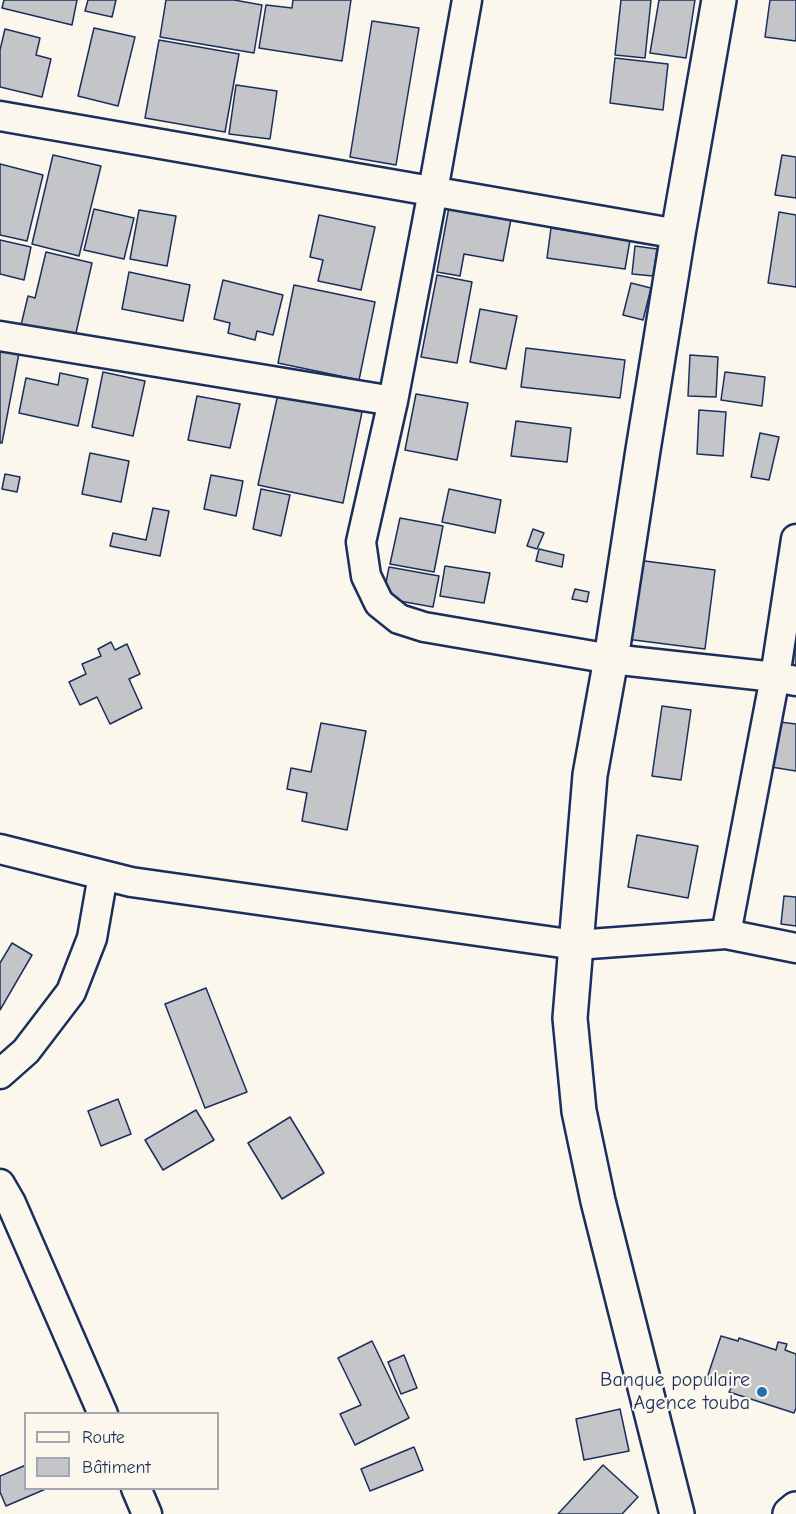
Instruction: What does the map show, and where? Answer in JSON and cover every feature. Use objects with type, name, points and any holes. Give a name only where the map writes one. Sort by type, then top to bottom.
[{"type":"main road","points":[[677,1514],[598,1201],[579,1111],[570,1018],[590,775],[611,659],[678,234],[719,0]]},
{"type":"main road","points":[[790,1514],[796,1509]]},
{"type":"street","points":[[467,0],[393,401],[361,543],[366,576],[379,603],[399,619],[424,627],[611,659],[785,679]]},
{"type":"street","points":[[0,116],[678,234]]},
{"type":"street","points":[[0,336],[393,401]]},
{"type":"street","points":[[726,934],[785,679],[796,539]]},
{"type":"street","points":[[0,849],[131,882],[576,945],[726,934],[796,948]]},
{"type":"street","points":[[0,1074],[26,1051],[71,992],[92,938],[104,875]]},
{"type":"street","points":[[0,1184],[12,1203],[104,1412]]},
{"type":"street","points":[[137,1490],[147,1514]]},
{"type":"building","points":[[4,0],[77,0],[72,25],[2,8]]},
{"type":"building","points":[[88,0],[116,0],[112,17],[85,11]]},
{"type":"building","points":[[166,0],[234,0],[262,5],[254,53],[160,37]]},
{"type":"building","points":[[293,0],[351,0],[342,61],[259,48],[266,5],[292,8]]},
{"type":"building","points":[[621,0],[651,0],[645,58],[615,55]]},
{"type":"building","points":[[659,0],[695,0],[686,58],[650,53]]},
{"type":"building","points":[[770,0],[796,0],[796,41],[765,37]]},
{"type":"building","points":[[372,21],[419,28],[396,165],[350,157]]},
{"type":"building","points":[[94,28],[135,37],[118,106],[78,96]]},
{"type":"building","points":[[5,29],[40,38],[36,55],[51,59],[42,97],[0,87],[0,50]]},
{"type":"building","points":[[159,40],[239,54],[225,132],[145,118]]},
{"type":"building","points":[[615,58],[668,64],[663,110],[610,103]]},
{"type":"building","points":[[236,85],[277,91],[270,139],[229,134]]},
{"type":"building","points":[[53,155],[101,166],[79,256],[32,244]]},
{"type":"building","points":[[782,155],[796,157],[796,198],[775,195]]},
{"type":"building","points":[[0,164],[43,175],[27,241],[0,235]]},
{"type":"building","points":[[449,207],[511,219],[503,261],[464,254],[460,276],[437,272]]},
{"type":"building","points":[[94,209],[134,218],[124,259],[84,250]]},
{"type":"building","points":[[139,210],[176,216],[167,266],[130,259]]},
{"type":"building","points":[[779,212],[796,215],[796,287],[768,283]]},
{"type":"building","points":[[319,215],[375,227],[361,290],[318,281],[323,260],[310,257]]},
{"type":"building","points":[[551,228],[630,240],[625,269],[547,258]]},
{"type":"building","points":[[0,240],[31,247],[24,280],[0,274]]},
{"type":"building","points":[[635,246],[657,249],[653,276],[632,274]]},
{"type":"building","points":[[46,252],[92,263],[75,337],[21,325],[28,296],[35,298]]},
{"type":"building","points":[[129,272],[190,285],[183,321],[122,309]]},
{"type":"building","points":[[437,275],[472,282],[457,363],[421,357]]},
{"type":"building","points":[[223,280],[283,295],[273,335],[257,331],[255,340],[228,333],[230,323],[214,319]]},
{"type":"building","points":[[631,283],[651,288],[643,320],[623,315]]},
{"type":"building","points":[[294,285],[375,302],[359,380],[278,363]]},
{"type":"building","points":[[480,309],[517,316],[506,369],[470,362]]},
{"type":"building","points":[[0,344],[20,348],[2,443],[0,443]]},
{"type":"building","points":[[526,348],[625,360],[620,398],[521,387]]},
{"type":"building","points":[[690,355],[718,357],[716,397],[688,396]]},
{"type":"building","points":[[103,372],[145,381],[133,436],[92,427]]},
{"type":"building","points":[[725,372],[765,377],[762,406],[721,400]]},
{"type":"building","points":[[60,373],[88,379],[78,426],[19,413],[26,378],[58,385]]},
{"type":"building","points":[[278,394],[362,412],[343,503],[258,485]]},
{"type":"building","points":[[416,394],[468,403],[457,460],[405,450]]},
{"type":"building","points":[[197,396],[240,404],[230,448],[188,440]]},
{"type":"building","points":[[699,410],[726,412],[723,456],[697,454]]},
{"type":"building","points":[[516,421],[571,428],[567,462],[511,456]]},
{"type":"building","points":[[760,433],[779,437],[769,480],[751,477]]},
{"type":"building","points":[[90,453],[129,461],[121,502],[82,494]]},
{"type":"building","points":[[5,474],[20,477],[17,492],[2,489]]},
{"type":"building","points":[[211,475],[243,481],[236,516],[204,509]]},
{"type":"building","points":[[261,489],[290,495],[281,536],[253,529]]},
{"type":"building","points":[[449,489],[501,500],[495,533],[442,522]]},
{"type":"building","points":[[153,508],[169,511],[160,556],[110,546],[113,533],[146,540]]},
{"type":"building","points":[[400,518],[443,526],[434,572],[390,564]]},
{"type":"building","points":[[533,529],[544,533],[537,549],[527,546]]},
{"type":"building","points":[[539,549],[564,555],[562,567],[536,561]]},
{"type":"building","points":[[637,560],[715,570],[705,649],[626,639]]},
{"type":"building","points":[[445,566],[490,573],[484,603],[440,596]]},
{"type":"building","points":[[389,567],[439,576],[433,607],[383,598]]},
{"type":"building","points":[[575,589],[589,592],[587,602],[572,599]]},
{"type":"building","points":[[796,618],[796,667],[789,666]]},
{"type":"building","points":[[111,642],[115,650],[127,644],[140,674],[129,679],[142,708],[110,724],[97,697],[80,705],[69,682],[86,674],[82,664],[101,656],[98,649]]},
{"type":"building","points":[[662,706],[691,710],[681,780],[652,776]]},
{"type":"building","points":[[772,721],[796,724],[796,771],[765,766]]},
{"type":"building","points":[[321,723],[366,731],[347,830],[302,821],[307,793],[287,789],[291,768],[311,772]]},
{"type":"building","points":[[637,835],[698,846],[688,898],[628,887]]},
{"type":"building","points":[[784,896],[796,897],[796,926],[781,924]]},
{"type":"building","points":[[12,943],[32,955],[0,1010],[0,963]]},
{"type":"building","points":[[206,988],[247,1092],[205,1108],[165,1004]]},
{"type":"building","points":[[118,1099],[131,1134],[101,1146],[88,1111]]},
{"type":"building","points":[[196,1110],[214,1140],[163,1170],[145,1140]]},
{"type":"building","points":[[290,1117],[324,1173],[282,1199],[248,1143]]},
{"type":"building","points":[[721,1336],[738,1341],[739,1338],[776,1350],[778,1342],[787,1344],[785,1350],[796,1354],[796,1408],[794,1413],[729,1392],[732,1386],[707,1378]]},
{"type":"building","points":[[372,1341],[409,1418],[355,1445],[340,1414],[361,1405],[338,1358]]},
{"type":"building","points":[[404,1355],[417,1388],[401,1394],[388,1362]]},
{"type":"building","points":[[620,1409],[629,1451],[584,1460],[576,1419]]},
{"type":"building","points":[[414,1447],[423,1470],[370,1491],[361,1469]]},
{"type":"building","points":[[603,1465],[638,1497],[622,1514],[558,1514]]},
{"type":"building","points":[[24,1466],[24,1490],[43,1490],[6,1506],[0,1492],[0,1476]]},
{"type":"place","name":"Banque populaire Agence touba","points":[[762,1392]]}]
